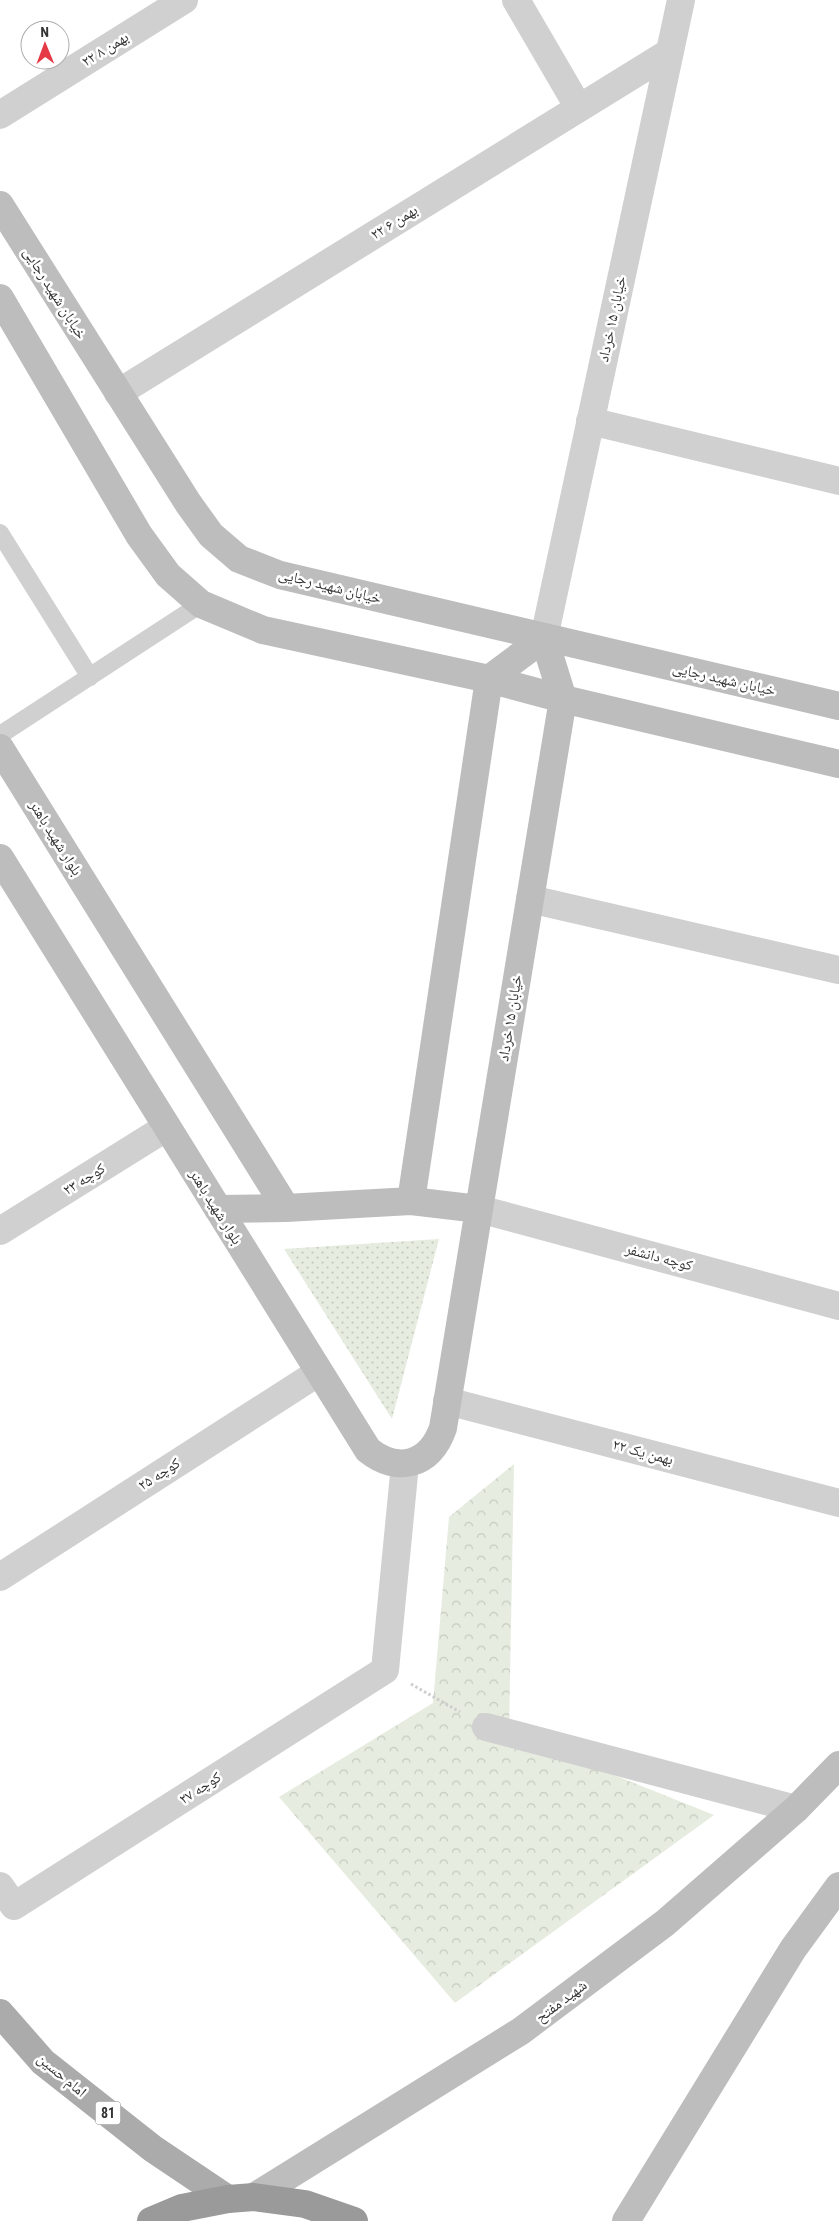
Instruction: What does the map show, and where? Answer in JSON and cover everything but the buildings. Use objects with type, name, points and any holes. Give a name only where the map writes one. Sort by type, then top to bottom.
[{"type":"highway","name":"81","points":[[151,2221],[182,2208],[241,2198],[306,2204],[354,2221]]},
{"type":"main road","name":"امام حسین","points":[[0,2013],[43,2062],[152,2148],[241,2198]]},
{"type":"street","name":"۲۲ بهمن ۸","points":[[0,115],[184,0]]},
{"type":"street","points":[[516,0],[579,108]]},
{"type":"street","name":"خیابان ۱۵ خرداد","points":[[446,1402],[563,699],[544,638],[681,0]]},
{"type":"street","name":"۲۲ بهمن ۶","points":[[118,393],[670,52]]},
{"type":"street","name":"خیابان شهید رجایی","points":[[0,206],[188,503],[211,535],[239,559],[280,575],[839,706]]},
{"type":"street","points":[[0,298],[139,535],[168,575],[201,604],[263,630],[488,679],[563,699],[839,764]]},
{"type":"street","points":[[590,421],[839,481]]},
{"type":"street","points":[[411,1201],[488,679],[544,638]]},
{"type":"street","name":"بلوار شهید باهنر","points":[[0,748],[286,1208]]},
{"type":"street","name":"بلوار شهید باهنر","points":[[4,872],[167,1127],[368,1450],[378,1458],[391,1463],[405,1464]]},
{"type":"street","points":[[530,899],[839,970]]},
{"type":"street","name":"کوچه ۲۳","points":[[0,1231],[167,1127]]},
{"type":"street","points":[[218,1209],[286,1208],[411,1201],[479,1209]]},
{"type":"street","name":"کوچه دانشفر","points":[[479,1209],[839,1306]]},
{"type":"street","name":"کوچه ۲۵","points":[[0,1577],[319,1372]]},
{"type":"street","points":[[385,1670],[405,1464],[418,1460],[430,1452],[438,1442],[443,1428],[446,1402]]},
{"type":"street","name":"۲۲ بهمن یک","points":[[446,1402],[839,1503]]},
{"type":"street","name":"کوچه ۲۷","points":[[7,1896],[385,1670]]},
{"type":"street","points":[[486,1727],[796,1809]]},
{"type":"street","name":"شهید مفتح","points":[[241,2198],[521,2031],[665,1923],[796,1809],[839,1765]]},
{"type":"street","points":[[626,2221],[793,1949],[839,1886]]},
{"type":"lane","points":[[0,533],[90,677]]},
{"type":"lane","points":[[0,735],[201,604]]},
{"type":"path","points":[[385,1670],[486,1727]]},
{"type":"green space","points":[[439,1239],[392,1419],[284,1249]]},
{"type":"green space","points":[[514,1464],[509,1733],[714,1815],[455,2003],[279,1797],[433,1703],[449,1517]]}]
